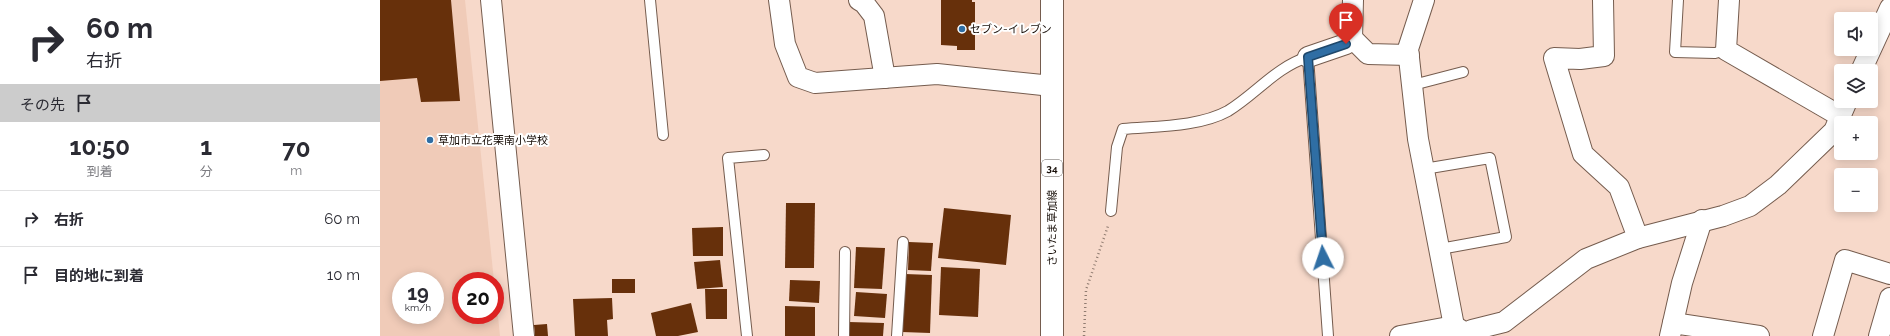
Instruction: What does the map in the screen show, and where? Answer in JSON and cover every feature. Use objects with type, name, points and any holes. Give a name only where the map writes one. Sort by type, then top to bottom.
[{"type":"main road","name":"さいたま草加線","points":[[1052,0],[1052,336]]},
{"type":"street","points":[[491,0],[524,336]]},
{"type":"street","points":[[779,0],[785,44],[798,77],[815,83],[937,74],[1052,86]]},
{"type":"street","points":[[859,0],[864,3],[874,16],[885,78]]},
{"type":"street","points":[[1308,57],[1346,44],[1352,38],[1353,0]]},
{"type":"street","points":[[1424,0],[1408,49],[1418,139],[1440,249],[1466,333]]},
{"type":"street","points":[[1603,0],[1604,56],[1580,59],[1554,58],[1583,154],[1619,187],[1638,238]]},
{"type":"street","points":[[1729,0],[1726,50],[1834,103]]},
{"type":"street","points":[[1864,64],[1890,8]]},
{"type":"street","points":[[1352,38],[1368,54],[1409,55]]},
{"type":"street","points":[[1400,336],[1466,333],[1472,330],[1504,322],[1586,259],[1638,238],[1702,220],[1723,216],[1750,206],[1778,185],[1834,131],[1844,108]]},
{"type":"street","points":[[1702,220],[1682,283],[1671,329],[1759,336]]},
{"type":"street","points":[[1823,336],[1844,260],[1890,274]]},
{"type":"street","points":[[1879,336],[1890,298]]},
{"type":"lane","points":[[650,0],[663,135]]},
{"type":"lane","points":[[1678,0],[1675,52],[1715,54],[1726,50]]},
{"type":"lane","points":[[1111,211],[1117,147],[1123,129],[1205,121],[1228,110],[1292,62],[1308,57],[1328,336]]},
{"type":"lane","points":[[1413,85],[1463,72]]},
{"type":"lane","points":[[747,336],[728,158],[764,155]]},
{"type":"lane","points":[[1424,169],[1490,158],[1506,237],[1440,249]]},
{"type":"lane","points":[[897,336],[903,242]]},
{"type":"lane","points":[[844,336],[845,252]]},
{"type":"path","points":[[1084,336],[1086,290],[1112,213],[1111,211]]},
{"type":"shaded area","name":"草加市立花栗南小学校","points":[[380,0],[465,0],[493,272],[452,272],[452,324],[499,324],[500,336],[380,336]]},
{"type":"building","points":[[380,0],[451,0],[460,101],[421,102],[417,78],[380,81]]},
{"type":"building","points":[[941,0],[972,0],[972,2],[975,2],[975,50],[957,50],[957,46],[941,45]]},
{"type":"building","points":[[786,203],[815,203],[814,268],[785,268]]},
{"type":"building","points":[[944,208],[1011,215],[1006,265],[938,258]]},
{"type":"building","points":[[723,227],[723,256],[693,256],[692,228]]},
{"type":"building","points":[[909,242],[933,243],[931,271],[908,270]]},
{"type":"building","points":[[856,247],[885,248],[882,289],[854,288]]},
{"type":"building","points":[[720,260],[723,287],[697,289],[694,262]]},
{"type":"building","points":[[941,267],[980,269],[978,317],[939,315]]},
{"type":"building","points":[[905,274],[932,275],[930,333],[902,332]]},
{"type":"building","points":[[612,279],[635,279],[635,293],[612,293]]},
{"type":"building","points":[[790,280],[820,281],[819,303],[789,301]]},
{"type":"building","points":[[705,289],[727,289],[727,319],[706,319]]},
{"type":"building","points":[[856,292],[887,294],[885,318],[854,316]]},
{"type":"building","points":[[612,298],[613,319],[607,320],[608,336],[575,336],[573,299]]},
{"type":"building","points":[[691,303],[698,332],[678,336],[656,336],[651,313]]},
{"type":"building","points":[[785,306],[815,307],[815,336],[785,336]]},
{"type":"building","points":[[849,322],[884,323],[883,336],[848,336]]},
{"type":"building","points":[[547,324],[548,336],[535,336],[534,325]]},
{"type":"place","name":"セブン-イレブン","points":[[962,29]]},
{"type":"place","name":"草加市立花栗南小学校","points":[[430,140]]},
{"type":"route","points":[[1323,258],[1308,57],[1346,44]]}]
